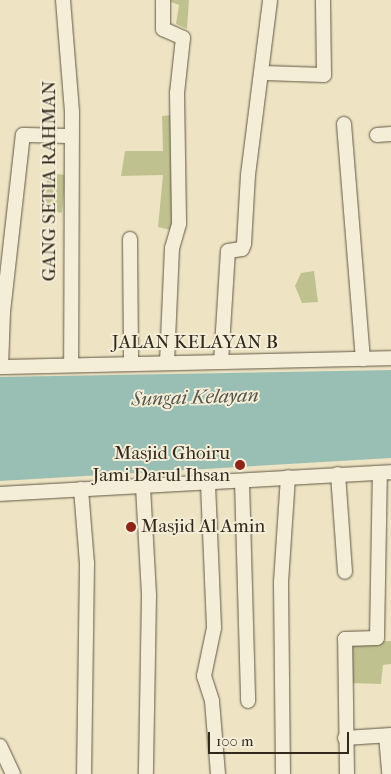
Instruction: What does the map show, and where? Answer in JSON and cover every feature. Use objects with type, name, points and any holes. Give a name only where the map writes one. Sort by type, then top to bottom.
[{"type":"street","name":"GANG SETIA RAHMAN","points":[[64,0],[71,136],[71,363]]},
{"type":"street","points":[[163,0],[163,29],[183,38],[177,93],[179,224],[172,248],[167,363]]},
{"type":"street","points":[[221,362],[228,251],[244,248],[248,175],[264,73],[270,0]]},
{"type":"street","points":[[264,73],[324,75],[323,0]]},
{"type":"street","points":[[344,124],[364,359]]},
{"type":"street","points":[[1,367],[3,312],[23,135],[71,136]]},
{"type":"street","points":[[130,239],[130,363]]},
{"type":"street","name":"JALAN KELAYAN B","points":[[1,367],[71,363],[391,358]]},
{"type":"street","points":[[0,494],[208,484],[288,477],[385,472],[378,638],[345,639],[347,774]]},
{"type":"street","points":[[338,474],[345,572]]},
{"type":"street","points":[[283,774],[281,582],[288,477]]},
{"type":"street","points":[[242,481],[248,701]]},
{"type":"street","points":[[208,484],[214,628],[204,676],[212,701],[218,774]]},
{"type":"street","points":[[143,487],[149,596],[146,774]]},
{"type":"street","points":[[81,489],[87,562],[84,774]]},
{"type":"street","points":[[345,738],[388,736],[389,774]]},
{"type":"street","points":[[0,746],[13,774]]},
{"type":"green space","points":[[166,0],[189,0],[187,29],[176,24],[179,5]]},
{"type":"green space","points":[[173,115],[174,231],[158,227],[163,175],[121,176],[125,151],[163,151],[162,116]]},
{"type":"green space","points":[[48,173],[66,175],[62,213],[44,211]]},
{"type":"green space","points":[[314,271],[318,302],[302,303],[295,286],[301,273]]},
{"type":"green space","points":[[391,641],[391,664],[383,665],[381,684],[349,683],[351,642]]},
{"type":"water","name":"Sungai Kelayan","points":[[391,370],[391,458],[0,481],[0,377]]},
{"type":"place","name":"Masjid Ghoiru Jami Darul Ihsan","points":[[240,465]]},
{"type":"place","name":"Masjid Al Amin","points":[[131,527]]}]
